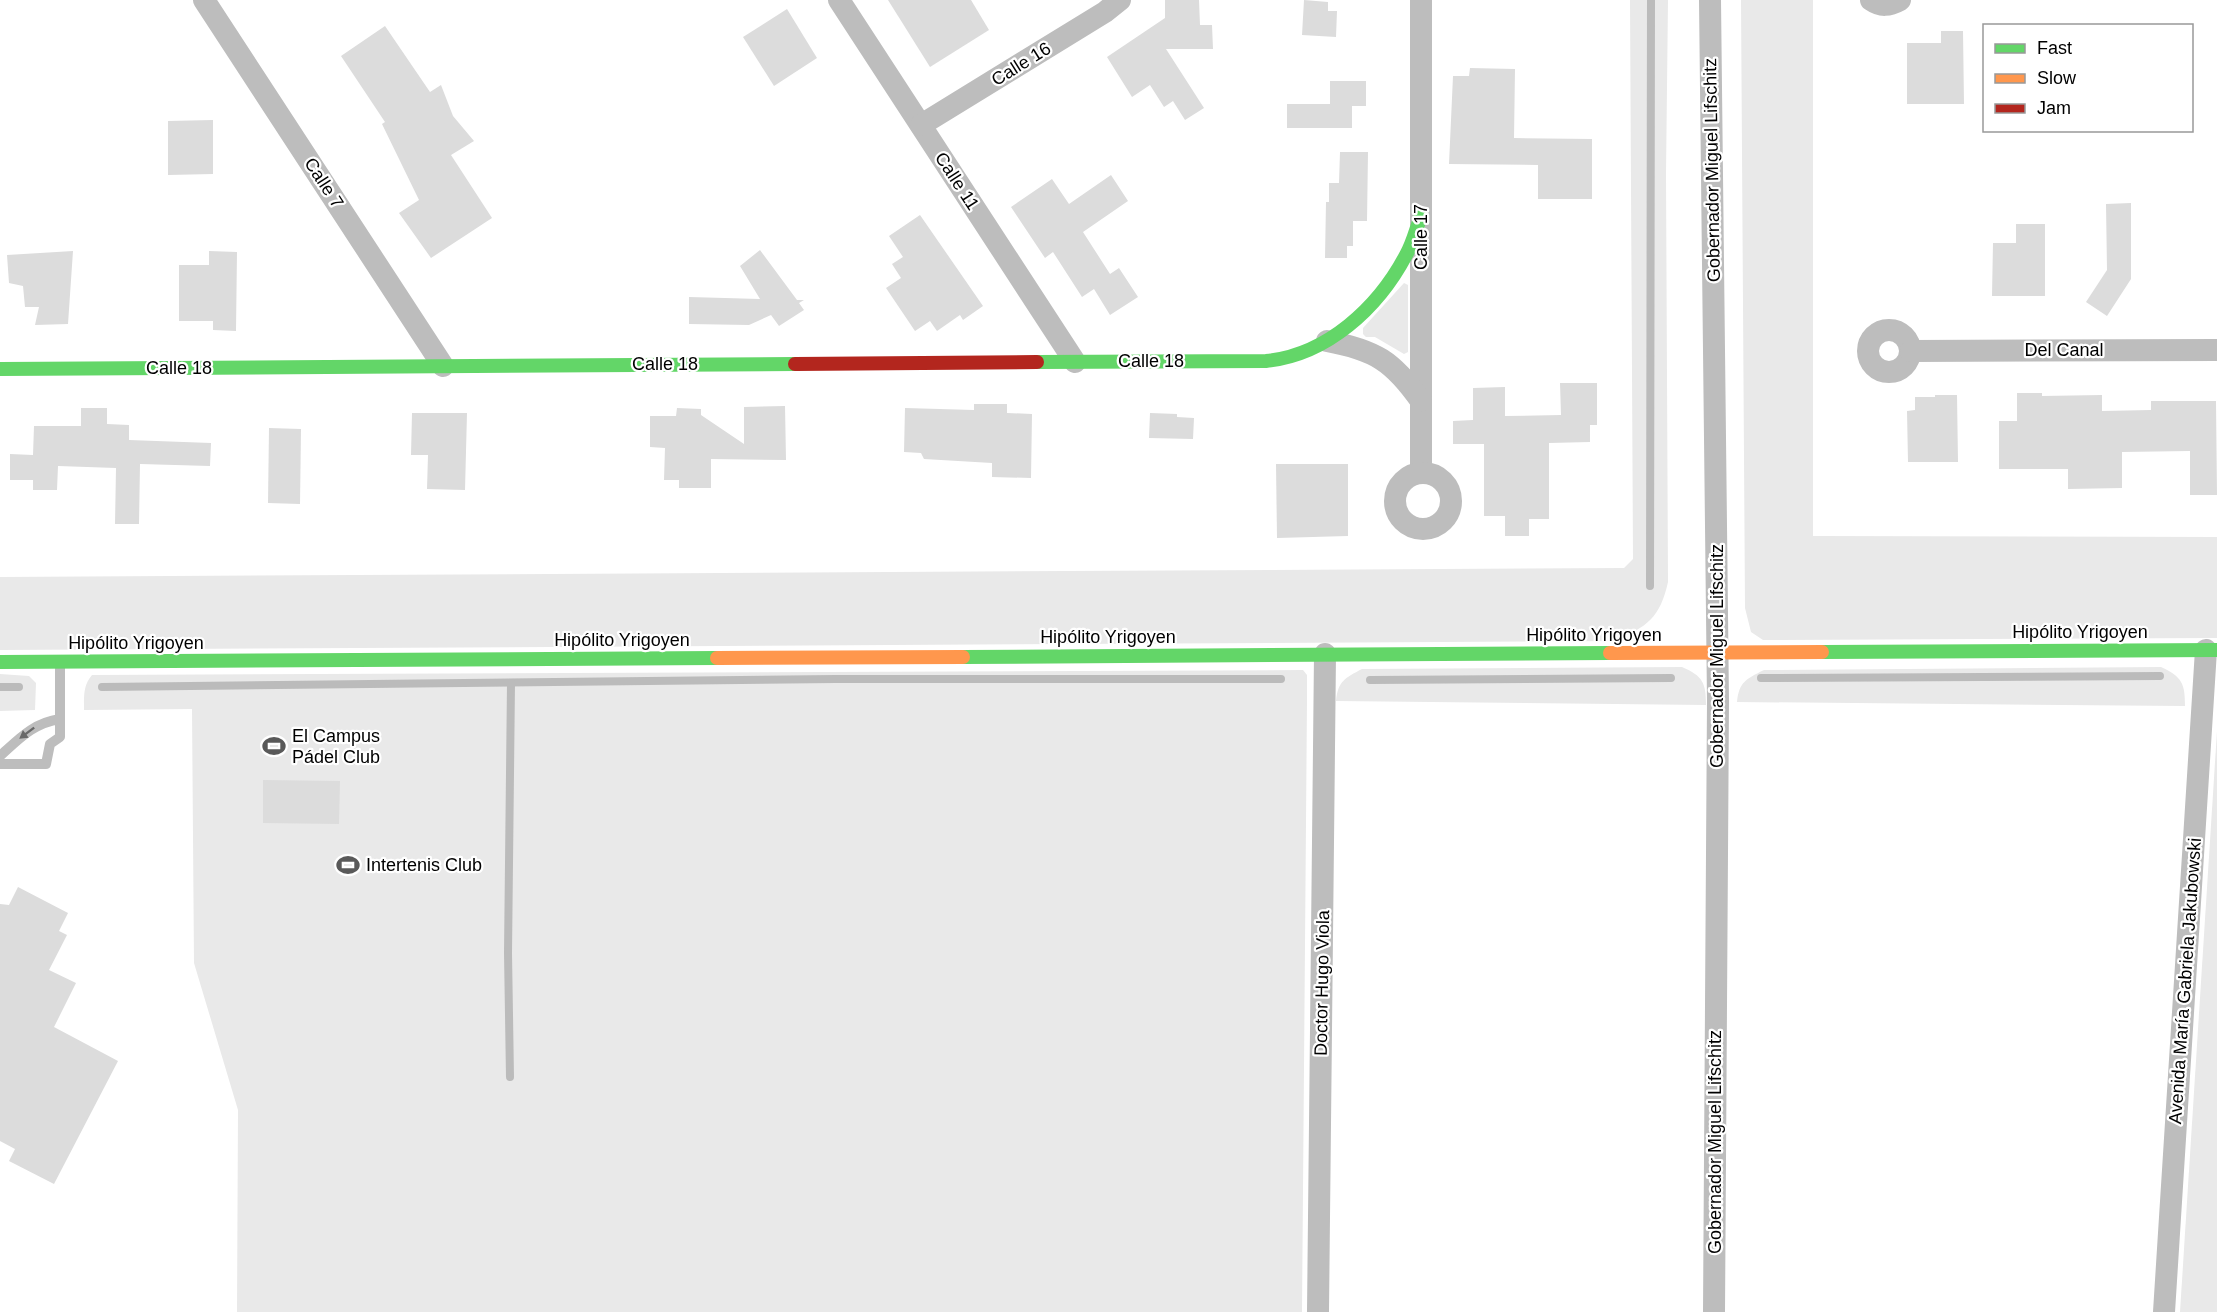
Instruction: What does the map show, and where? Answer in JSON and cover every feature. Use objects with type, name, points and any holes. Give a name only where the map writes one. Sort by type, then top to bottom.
[{"type":"main road","name":"Calle 18","points":[[0,369],[1266,361],[1294,357],[1327,341],[1358,317],[1385,288],[1407,254],[1421,216]]},
{"type":"main road","name":"Hipólito Yrigoyen","points":[[0,662],[2211,650]]},
{"type":"street","name":"Calle 7","points":[[204,0],[443,366]]},
{"type":"street","name":"Calle 11","points":[[839,0],[1075,362]]},
{"type":"street","name":"Calle 16","points":[[921,125],[1105,12],[1120,0]]},
{"type":"street","name":"Calle 17","points":[[1421,0],[1421,473]]},
{"type":"street","name":"Gobernador Miguel Lifschitz","points":[[1710,0],[1717,652],[1714,1312]]},
{"type":"street","points":[[1871,0],[1881,5],[1891,5],[1900,0]]},
{"type":"street","points":[[1327,341],[1356,346],[1382,358],[1404,377],[1421,401]]},
{"type":"street","name":"Del Canal","points":[[1911,351],[2217,350]]},
{"type":"street","name":"Avenida María Gabriela Jakubowski","points":[[2164,1312],[2211,650]]},
{"type":"street","name":"Doctor Hugo Viola","points":[[1318,1312],[1325,654]]},
{"type":"lane","points":[[0,764],[46,764],[50,744],[60,737],[60,662]]},
{"type":"lane","points":[[0,756],[30,730],[45,721],[60,719]]},
{"type":"shaded area","points":[[1630,0],[1668,0],[1666,174],[1668,582],[1661,604],[1650,620],[1635,631],[1614,641],[0,650],[0,577],[1624,568],[1633,559]]},
{"type":"shaded area","points":[[1741,0],[1813,0],[1813,536],[2217,537],[2217,638],[1763,640],[1751,632],[1745,608]]},
{"type":"shaded area","points":[[1404,283],[1408,285],[1408,352],[1404,354],[1375,337],[1366,337],[1363,334],[1363,328]]},
{"type":"shaded area","points":[[1682,667],[1702,681],[1706,705],[1336,701],[1343,681],[1362,669]]},
{"type":"shaded area","points":[[2161,667],[2174,674],[2181,682],[2185,706],[1737,702],[1744,682],[1764,670]]},
{"type":"shaded area","points":[[1303,670],[1307,675],[1307,700],[1302,1312],[237,1312],[238,1110],[194,963],[192,709],[84,710],[86,687],[92,675]]},
{"type":"shaded area","points":[[0,674],[29,676],[36,683],[35,710],[0,711]]},
{"type":"shaded area","points":[[2217,731],[2217,1312],[2180,1312]]},
{"type":"building","points":[[888,0],[971,0],[989,30],[930,67]]},
{"type":"building","points":[[1165,0],[1199,0],[1200,25],[1212,25],[1213,49],[1166,49],[1204,108],[1185,120],[1173,101],[1164,107],[1150,85],[1132,97],[1107,57],[1165,18]]},
{"type":"building","points":[[1304,0],[1328,2],[1328,11],[1337,11],[1336,37],[1302,35]]},
{"type":"building","points":[[787,9],[817,58],[774,86],[743,37]]},
{"type":"building","points":[[385,26],[430,92],[441,85],[453,116],[474,141],[451,155],[492,218],[431,258],[399,213],[419,200],[382,124],[385,122],[341,56]]},
{"type":"building","points":[[1941,31],[1963,31],[1964,104],[1907,104],[1907,43],[1941,43]]},
{"type":"building","points":[[1470,68],[1515,69],[1514,138],[1592,139],[1592,199],[1538,199],[1538,165],[1449,164],[1453,76],[1469,76]]},
{"type":"building","points":[[1330,81],[1366,81],[1366,106],[1352,106],[1352,128],[1287,128],[1287,104],[1330,104]]},
{"type":"building","points":[[213,120],[213,174],[168,175],[168,121]]},
{"type":"building","points":[[1340,152],[1368,152],[1367,221],[1353,221],[1353,246],[1347,246],[1347,258],[1325,258],[1326,202],[1329,202],[1329,183],[1339,183]]},
{"type":"building","points":[[1111,175],[1128,201],[1083,232],[1110,274],[1119,268],[1138,297],[1110,315],[1094,289],[1082,297],[1053,252],[1045,258],[1011,207],[1052,179],[1069,204]]},
{"type":"building","points":[[2131,203],[2131,279],[2107,316],[2086,302],[2107,270],[2106,204]]},
{"type":"building","points":[[920,215],[983,306],[963,320],[960,315],[937,331],[930,321],[915,331],[886,288],[901,278],[892,264],[903,257],[889,236]]},
{"type":"building","points":[[2016,224],[2045,224],[2045,296],[1992,296],[1993,243],[2016,243]]},
{"type":"building","points":[[760,250],[797,300],[804,300],[799,303],[804,310],[779,326],[771,315],[749,325],[689,324],[689,297],[760,299],[740,266]]},
{"type":"building","points":[[73,251],[68,324],[35,325],[39,307],[25,307],[23,286],[9,283],[7,255]]},
{"type":"building","points":[[209,251],[237,252],[236,331],[213,330],[213,321],[179,321],[179,265],[209,265]]},
{"type":"building","points":[[1560,383],[1597,383],[1597,425],[1590,425],[1590,442],[1549,443],[1549,519],[1529,519],[1529,536],[1505,536],[1505,516],[1484,516],[1484,444],[1453,444],[1453,421],[1473,420],[1473,388],[1505,387],[1505,416],[1561,415]]},
{"type":"building","points":[[2017,393],[2042,393],[2042,396],[2102,395],[2102,411],[2151,410],[2151,401],[2216,401],[2217,495],[2190,495],[2190,451],[2122,452],[2122,488],[2068,489],[2068,469],[1999,469],[1999,421],[2017,421]]},
{"type":"building","points":[[1935,395],[1957,395],[1958,462],[1908,462],[1907,411],[1915,410],[1915,397],[1935,397]]},
{"type":"building","points":[[974,404],[1007,404],[1007,413],[1032,414],[1031,478],[992,477],[992,463],[924,459],[921,453],[904,452],[905,408],[974,410]]},
{"type":"building","points":[[785,406],[786,460],[711,459],[711,488],[679,488],[679,480],[664,480],[665,448],[650,447],[650,416],[676,416],[677,408],[701,409],[701,415],[744,444],[744,407]]},
{"type":"building","points":[[81,408],[107,408],[107,424],[129,425],[129,440],[211,443],[210,466],[140,464],[139,524],[115,524],[116,468],[58,466],[57,490],[33,490],[33,480],[10,480],[10,454],[33,455],[34,426],[81,426]]},
{"type":"building","points":[[412,413],[467,413],[465,490],[427,489],[428,455],[411,455]]},
{"type":"building","points":[[1150,413],[1177,414],[1177,417],[1194,418],[1193,439],[1149,438]]},
{"type":"building","points":[[269,428],[301,429],[300,504],[268,503]]},
{"type":"building","points":[[1276,464],[1348,464],[1348,536],[1277,538]]},
{"type":"building","points":[[263,780],[340,781],[339,824],[263,823]]},
{"type":"building","points":[[18,887],[68,913],[59,931],[67,935],[49,970],[76,983],[54,1027],[118,1061],[54,1184],[9,1161],[15,1149],[0,1141],[0,904],[9,905]]},
{"type":"waterway","points":[[1650,586],[1651,0]]},
{"type":"waterway","points":[[1761,678],[2160,676]]},
{"type":"waterway","points":[[1370,680],[1671,678]]},
{"type":"waterway","points":[[102,687],[836,679],[1281,679]]},
{"type":"waterway","points":[[510,1077],[508,953],[511,683]]},
{"type":"waterway","points":[[0,687],[19,687]]},
{"type":"traffic: fast","points":[[1037,362],[1266,361],[1288,357],[1310,349],[1330,339],[1348,326],[1381,293],[1413,241],[1421,216]]},
{"type":"traffic: fast","points":[[0,369],[795,364]]},
{"type":"traffic: fast","points":[[1822,652],[2217,650]]},
{"type":"traffic: fast","points":[[963,657],[1610,653]]},
{"type":"traffic: fast","points":[[0,662],[717,658]]},
{"type":"traffic: slow","points":[[1610,653],[1822,652]]},
{"type":"traffic: slow","points":[[717,658],[963,657]]},
{"type":"traffic: jam","points":[[795,364],[1037,362]]},
{"type":"place","name":"El Campus Pádel Club","points":[[274,746]]},
{"type":"place","name":"Intertenis Club","points":[[348,865]]}]
